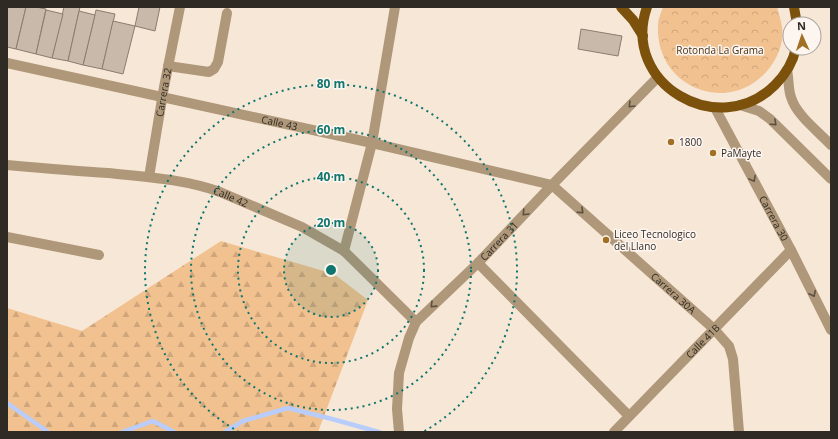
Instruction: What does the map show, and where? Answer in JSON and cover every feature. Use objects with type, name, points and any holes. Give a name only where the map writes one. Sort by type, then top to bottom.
[{"type":"main road","points":[[621,7],[633,20],[643,36]]},
{"type":"main road","points":[[647,7],[643,36],[647,56],[658,77],[677,95],[702,106],[714,108],[740,105],[760,97],[780,80],[787,70],[793,56]]},
{"type":"street","name":"Carrera 32","points":[[149,177],[168,66],[180,7]]},
{"type":"street","points":[[344,251],[372,143],[396,7]]},
{"type":"street","points":[[168,66],[209,72],[214,69],[218,62],[227,13]]},
{"type":"street","name":"Calle 43","points":[[7,63],[372,143],[552,185]]},
{"type":"street","points":[[787,70],[791,98],[794,105],[831,145]]},
{"type":"street","name":"Carrera 31","points":[[399,432],[397,409],[399,373],[409,338],[416,322],[478,263],[658,77]]},
{"type":"street","points":[[740,105],[759,111],[770,119],[831,178]]},
{"type":"street","name":"Carrera 30","points":[[714,108],[791,250],[831,330]]},
{"type":"street","name":"Calle 42","points":[[7,165],[174,180],[220,192],[302,227],[344,251],[416,322]]},
{"type":"street","name":"Carrera 30A","points":[[552,185],[714,329],[729,346],[733,359],[740,432]]},
{"type":"street","points":[[7,237],[99,255]]},
{"type":"street","name":"Calle 41B","points":[[614,432],[791,250]]},
{"type":"street","points":[[478,263],[629,416]]},
{"type":"green space","name":"Rotonda La Grama","points":[[663,7],[777,7],[781,24],[782,40],[774,61],[760,78],[742,89],[731,92],[720,93],[706,91],[683,81],[667,63],[659,39],[659,18]]},
{"type":"green space","points":[[221,241],[334,274],[368,300],[318,432],[7,432],[7,308],[82,331]]},
{"type":"building","points":[[7,7],[26,7],[16,49],[7,47]]},
{"type":"building","points":[[26,7],[46,9],[36,54],[16,49]]},
{"type":"building","points":[[64,7],[80,7],[68,61],[52,58]]},
{"type":"building","points":[[139,7],[160,7],[155,31],[135,26]]},
{"type":"building","points":[[46,10],[63,14],[52,58],[36,54]]},
{"type":"building","points":[[96,10],[115,14],[102,69],[83,65]]},
{"type":"building","points":[[79,11],[95,15],[83,65],[68,61]]},
{"type":"building","points":[[113,21],[135,26],[123,74],[102,69]]},
{"type":"building","points":[[581,29],[622,36],[618,56],[578,49]]},
{"type":"waterway","points":[[7,403],[48,432]]},
{"type":"waterway","points":[[225,432],[243,421],[288,408],[379,432]]},
{"type":"waterway","points":[[122,432],[153,421],[174,432]]},
{"type":"place","name":"1800","points":[[671,142]]},
{"type":"place","name":"PaMayte","points":[[713,153]]},
{"type":"place","name":"Liceo Tecnologico del Llano","points":[[606,240]]}]
